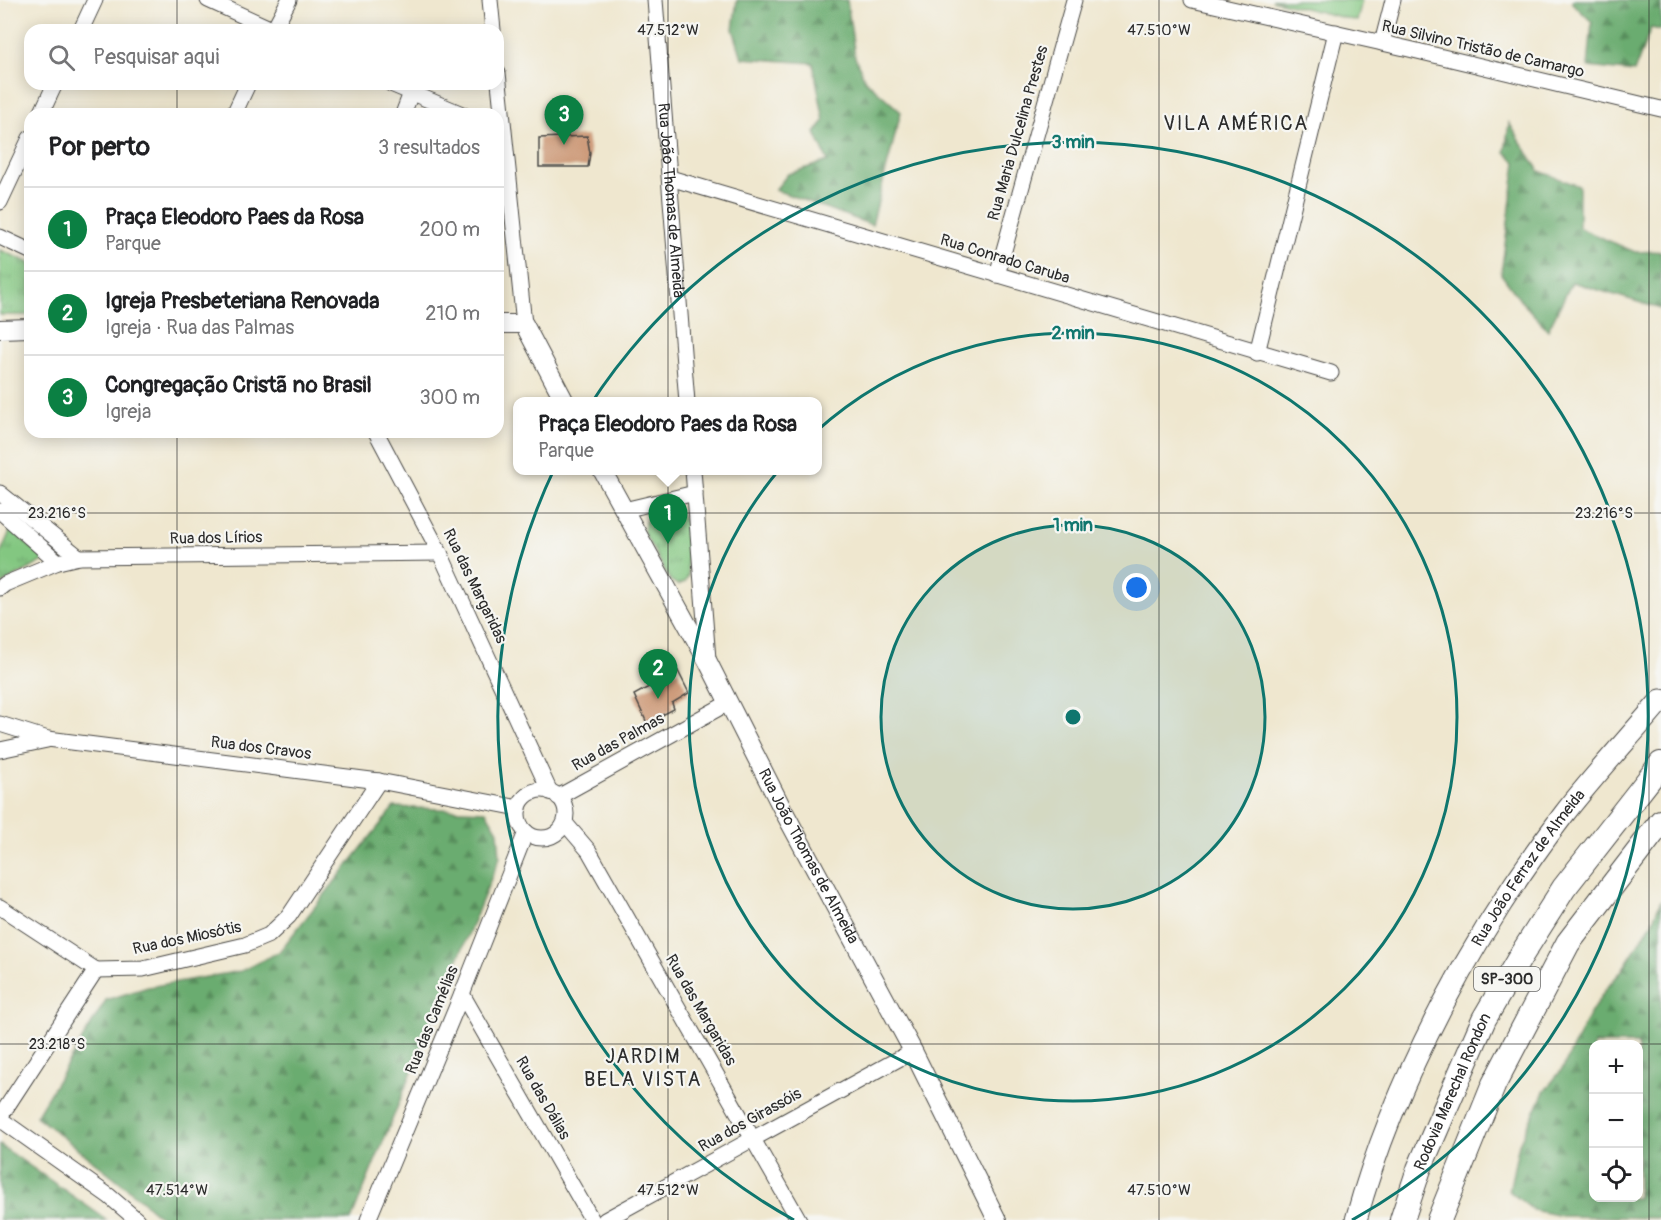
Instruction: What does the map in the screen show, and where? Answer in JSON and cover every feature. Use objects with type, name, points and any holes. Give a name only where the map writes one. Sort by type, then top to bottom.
[{"type":"highway","name":"Rodovia Marechal Rondon","points":[[1402,1220],[1419,1169],[1484,1019],[1564,888],[1661,764]]},
{"type":"highway","name":"Rodovia Marechal Rondon","points":[[1439,1220],[1494,1084],[1568,943],[1661,822]]},
{"type":"main road","name":"Rua João Ferraz de Almeida","points":[[1356,1220],[1391,1119],[1421,1049],[1504,900],[1565,813],[1661,700]]},
{"type":"street","points":[[84,24],[95,0]]},
{"type":"street","points":[[208,0],[260,24]]},
{"type":"street","points":[[276,24],[289,0]]},
{"type":"street","points":[[490,0],[492,24]]},
{"type":"street","name":"Rua João Thomas de Almeida","points":[[655,0],[687,397]]},
{"type":"street","name":"Rua Maria Dulcelina Prestes","points":[[997,275],[1074,0]]},
{"type":"street","name":"Rua Silvino Tristão de Camargo","points":[[1192,0],[1661,109]]},
{"type":"street","points":[[1382,44],[1392,0]]},
{"type":"street","points":[[1257,353],[1336,32]]},
{"type":"street","points":[[44,108],[53,90]]},
{"type":"street","points":[[237,108],[245,90]]},
{"type":"street","points":[[404,90],[447,108]]},
{"type":"street","points":[[499,90],[500,108]]},
{"type":"street","points":[[405,108],[411,93]]},
{"type":"street","points":[[0,202],[24,151]]},
{"type":"street","points":[[504,155],[524,324],[562,397]]},
{"type":"street","name":"Rua Conrado Caruba","points":[[670,178],[1331,373]]},
{"type":"street","points":[[0,237],[24,248]]},
{"type":"street","points":[[504,324],[524,324]]},
{"type":"street","points":[[0,329],[24,328]]},
{"type":"street","name":"Rua das Margaridas","points":[[379,438],[440,553],[554,794]]},
{"type":"street","points":[[604,475],[708,662]]},
{"type":"street","name":"Rua João Thomas de Almeida","points":[[693,475],[708,662],[788,819],[913,1050],[997,1220]]},
{"type":"street","points":[[0,493],[79,557]]},
{"type":"street","points":[[624,510],[695,494]]},
{"type":"street","points":[[1,518],[58,562]]},
{"type":"street","name":"Rua dos Lírios","points":[[0,588],[58,562],[79,557],[440,553]]},
{"type":"street","name":"Rua das Palmas","points":[[554,794],[728,703]]},
{"type":"street","name":"Rua dos Cravos","points":[[0,724],[48,739],[379,781],[519,808]]},
{"type":"street","points":[[0,750],[48,739]]},
{"type":"street","name":"Rua dos Miosótis","points":[[96,970],[143,969],[245,945],[269,935],[289,916],[379,781]]},
{"type":"street","points":[[535,791],[554,794],[566,809],[565,823],[555,835],[548,838],[532,837],[519,822],[519,808],[522,800],[535,791]]},
{"type":"street","name":"Rua das Margaridas","points":[[565,823],[589,851],[799,1220]]},
{"type":"street","name":"Rua das Camélias","points":[[368,1220],[462,994],[526,832]]},
{"type":"street","points":[[0,907],[96,970],[0,1118],[109,1196],[137,1220]]},
{"type":"street","name":"Rua das Dálias","points":[[462,994],[592,1220]]},
{"type":"street","name":"Rua dos Girassóis","points":[[605,1220],[913,1050]]},
{"type":"green space","points":[[737,0],[847,0],[855,57],[865,80],[901,112],[872,225],[775,190],[788,174],[828,161],[815,133],[824,121],[813,63],[742,58],[733,29]]},
{"type":"green space","points":[[1272,0],[1362,0],[1357,21]]},
{"type":"green space","points":[[1572,0],[1661,0],[1661,30],[1651,28],[1634,72],[1588,67],[1592,22],[1572,3]]},
{"type":"green space","points":[[1509,123],[1539,171],[1579,186],[1579,228],[1635,252],[1661,251],[1661,309],[1572,282],[1548,330],[1520,300],[1501,274],[1516,162],[1505,152]]},
{"type":"green space","points":[[0,250],[24,260],[24,315],[0,315]]},
{"type":"green space","points":[[670,508],[680,513],[685,521],[688,576],[685,582],[678,585],[671,581],[644,533],[645,522],[655,510]]},
{"type":"green space","points":[[11,529],[45,560],[0,585],[0,554]]},
{"type":"green space","points":[[394,807],[486,811],[498,831],[500,857],[351,1220],[164,1220],[36,1116],[106,1000],[148,987],[241,971],[279,952]]},
{"type":"green space","points":[[1661,900],[1661,1218],[1561,1216],[1533,1210],[1509,1191],[1519,1144],[1544,1092],[1563,1068],[1588,1017],[1603,993],[1622,970],[1652,923]]},
{"type":"green space","points":[[0,1145],[107,1220],[0,1220]]},
{"type":"building","points":[[587,136],[590,153],[588,167],[539,167],[539,138]]},
{"type":"building","points":[[678,671],[689,693],[672,703],[674,709],[647,723],[634,695]]},
{"type":"place","name":"Congregação Cristã no Brasil","points":[[564,145]]},
{"type":"place","name":"Praça Eleodoro Paes da Rosa","points":[[668,544]]},
{"type":"place","name":"Igreja Presbeteriana Renovada","points":[[658,699]]},
{"type":"district","name":"VILA AMÉRICA","points":[[1236,123]]},
{"type":"district","name":"JARDIM BELA VISTA","points":[[643,1068]]}]
